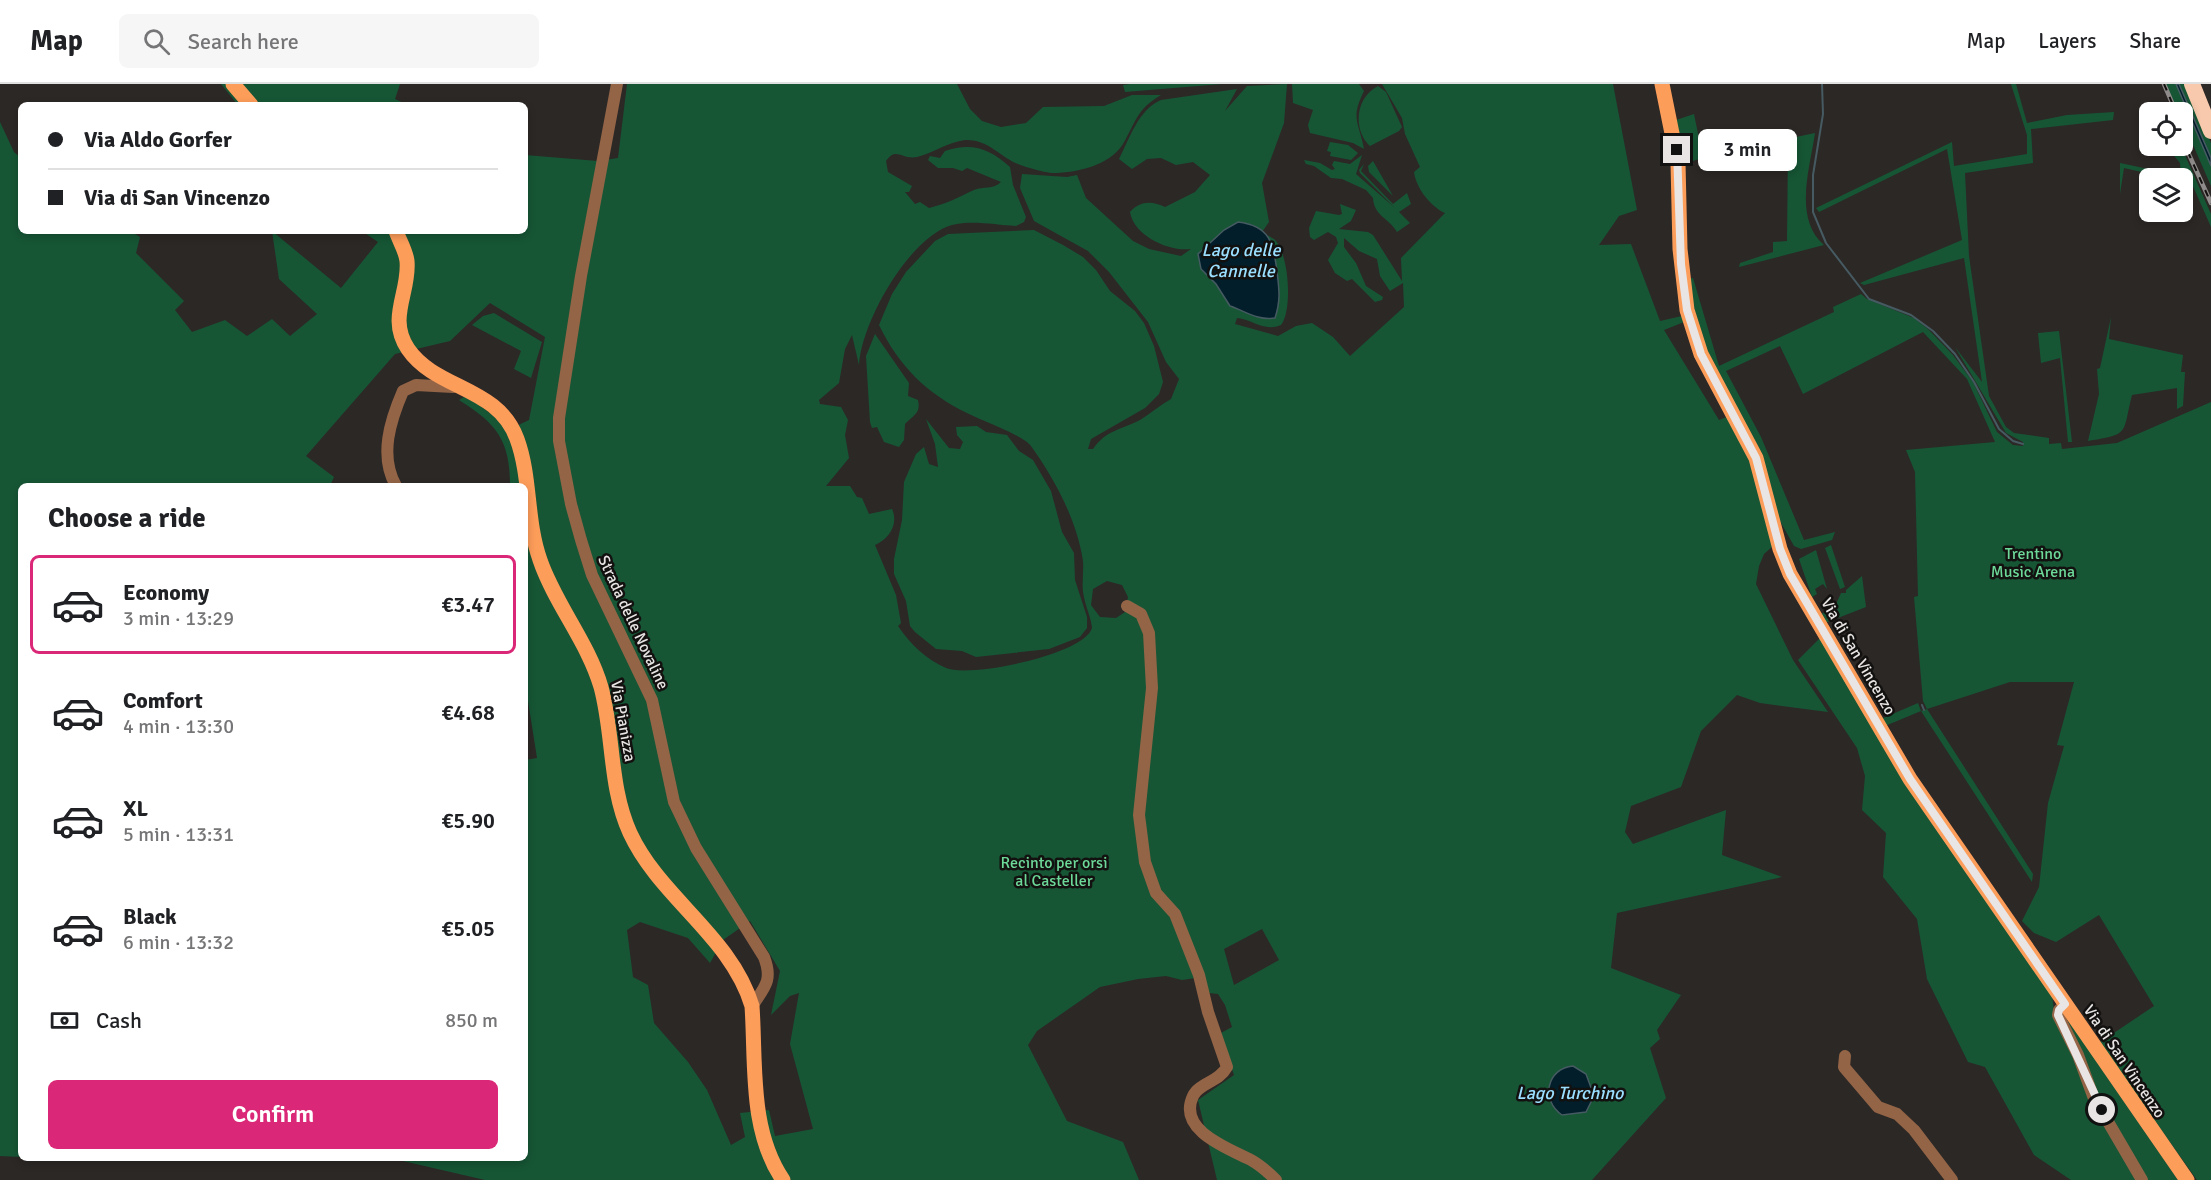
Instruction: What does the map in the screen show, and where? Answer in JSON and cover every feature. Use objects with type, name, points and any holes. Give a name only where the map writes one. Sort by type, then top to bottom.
[{"type":"highway","points":[[2192,84],[2211,131]]},
{"type":"highway","points":[[2203,84],[2211,105]]},
{"type":"main road","points":[[233,84],[248,102]]},
{"type":"main road","name":"Via di San Vincenzo","points":[[1662,84],[1678,163],[1680,249],[1687,310],[1701,354],[1756,458],[1784,560],[1807,604],[1910,779],[2187,1180]]},
{"type":"main road","points":[[397,234],[407,260],[406,282],[399,306],[400,328],[407,348],[426,368],[468,390]]},
{"type":"main road","name":"Via Pianizza","points":[[468,390],[499,410],[517,439],[525,483]]},
{"type":"main road","name":"Via Pianizza","points":[[528,496],[540,559],[601,687],[611,733],[616,783],[622,811],[631,835],[648,863],[730,960],[740,975],[752,1006],[758,1118],[769,1153],[783,1180]]},
{"type":"street","name":"Strada delle Novaline","points":[[617,84],[581,276],[559,418],[559,441],[571,504],[592,575],[652,700],[674,802],[696,848],[764,957],[769,970],[767,984],[752,1006]]},
{"type":"street","name":"Via Pianizza","points":[[395,483],[385,457],[392,421],[403,391],[416,385],[433,384],[468,390]]},
{"type":"street","points":[[1128,606],[1141,614],[1149,633],[1152,688],[1139,815],[1144,862],[1156,893],[1175,914],[1199,975],[1208,1012],[1227,1067],[1222,1077],[1195,1092],[1189,1105],[1194,1124],[1202,1133],[1233,1153],[1252,1161],[1276,1180]]},
{"type":"street","points":[[2065,1004],[2059,1010],[2059,1020],[2078,1055],[2093,1096],[2142,1180]]},
{"type":"street","points":[[1845,1056],[1844,1067],[1878,1107],[1897,1114],[1914,1130],[1952,1180]]},
{"type":"green space","points":[[221,84],[400,84],[395,99],[402,102],[236,102]]},
{"type":"green space","name":"Recinto per orsi al Casteller","points":[[627,84],[957,84],[970,109],[982,121],[1001,127],[1026,123],[1043,107],[1104,106],[1132,95],[1161,95],[1142,111],[1117,151],[1101,162],[1082,169],[1053,173],[1037,170],[1013,162],[989,146],[972,140],[953,143],[917,157],[893,154],[886,161],[888,172],[912,186],[909,192],[905,192],[915,204],[920,202],[929,208],[1001,182],[967,168],[962,171],[953,168],[938,168],[928,160],[930,156],[940,158],[945,151],[964,147],[988,152],[1010,167],[1013,185],[1026,217],[1024,222],[1016,226],[976,223],[952,225],[936,233],[920,246],[904,263],[878,305],[868,327],[859,365],[852,335],[845,349],[839,383],[819,400],[820,404],[841,407],[848,420],[845,435],[849,458],[826,486],[850,486],[857,497],[862,498],[869,514],[892,509],[894,520],[891,530],[885,539],[875,545],[896,595],[901,623],[898,626],[907,639],[939,665],[959,670],[977,670],[1025,662],[1048,655],[1084,638],[1092,628],[1083,592],[1083,561],[1076,530],[1056,486],[1031,446],[1011,433],[952,405],[926,387],[895,353],[879,325],[892,294],[906,272],[935,241],[948,234],[1034,230],[1083,257],[1096,270],[1110,291],[1135,311],[1144,323],[1154,346],[1163,382],[1159,394],[1145,408],[1091,439],[1088,449],[1093,449],[1109,434],[1140,420],[1171,399],[1179,379],[1166,362],[1148,322],[1109,272],[1088,251],[1034,221],[1020,188],[1022,174],[1067,177],[1077,175],[1086,198],[1133,241],[1149,249],[1181,256],[1191,249],[1173,248],[1154,241],[1138,228],[1130,212],[1138,205],[1147,203],[1165,207],[1195,192],[1210,175],[1193,162],[1176,165],[1161,158],[1147,159],[1132,169],[1119,159],[1136,125],[1146,110],[1161,100],[1237,89],[1225,111],[1247,86],[1287,84],[1284,123],[1262,183],[1269,222],[1262,232],[1244,226],[1271,237],[1279,246],[1288,281],[1285,318],[1281,325],[1275,327],[1237,318],[1235,324],[1278,336],[1296,326],[1312,323],[1333,337],[1350,356],[1404,307],[1403,283],[1390,291],[1380,276],[1377,259],[1359,251],[1344,238],[1344,247],[1356,263],[1366,286],[1383,297],[1382,300],[1375,302],[1352,279],[1347,281],[1335,273],[1328,260],[1338,243],[1336,237],[1328,232],[1314,240],[1310,237],[1309,228],[1316,211],[1339,215],[1342,214],[1340,204],[1356,210],[1351,221],[1339,229],[1368,232],[1373,235],[1402,281],[1401,258],[1445,213],[1430,202],[1415,178],[1414,172],[1420,167],[1405,134],[1402,118],[1382,84],[1613,84],[1637,210],[1619,216],[1599,245],[1631,244],[1660,321],[1682,316],[1684,322],[1664,330],[1719,420],[1729,416],[1743,438],[1773,546],[1764,554],[1756,584],[1793,660],[1828,712],[1760,703],[1737,695],[1701,731],[1681,787],[1631,806],[1625,832],[1633,844],[1726,810],[1722,855],[1782,877],[1617,913],[1611,968],[1681,995],[1657,1030],[1660,1039],[1650,1048],[1666,1098],[1592,1180],[1217,1180],[1198,1100],[1234,1075],[1219,1034],[1232,1027],[1225,1005],[1218,994],[1209,993],[1202,977],[1182,980],[1166,976],[1100,987],[1037,1031],[1028,1045],[1067,1121],[1123,1142],[1139,1180],[485,1180],[403,1161],[528,1161],[528,760],[537,758],[528,701],[528,483],[510,483],[507,457],[499,435],[483,417],[459,400],[467,395],[510,429],[529,420],[545,337],[490,303],[450,341],[395,354],[306,456],[334,477],[331,483],[18,483],[18,1157],[0,1156],[0,122],[14,152],[18,155],[18,234],[135,234],[140,237],[136,253],[184,301],[175,310],[192,332],[225,320],[247,336],[272,319],[290,336],[317,314],[279,279],[272,234],[276,234],[341,288],[378,242],[366,234],[528,234],[528,155],[598,161],[618,158]],"holes":[[[1107,581],[1122,585],[1128,597],[1125,612],[1116,618],[1100,617],[1091,605],[1093,589]],[[750,921],[780,971],[771,1015],[790,996],[799,993],[790,1044],[813,1129],[775,1136],[769,1110],[740,1113],[745,1137],[731,1145],[707,1090],[688,1062],[654,1023],[648,985],[633,977],[627,930],[640,922],[688,938],[710,963],[723,940]],[[1262,929],[1279,960],[1234,985],[1224,949]]]},
{"type":"green space","points":[[1222,84],[1125,92],[1123,85]]},
{"type":"green space","points":[[1292,84],[1359,84],[1364,91],[1357,108],[1357,120],[1364,149],[1353,143],[1310,133],[1308,125],[1313,110],[1293,103]]},
{"type":"green space","name":"Trentino Music Arena","points":[[2011,84],[2016,84],[2027,123],[2067,115],[2114,112],[2113,120],[2031,129],[2033,163],[1965,173],[1969,256],[1989,396],[2006,427],[2014,433],[2049,438],[2049,444],[2061,443],[2062,449],[2117,443],[2211,402],[2211,1180],[2197,1180],[2099,1043],[2154,1006],[2099,915],[2056,942],[2034,933],[2022,921],[2039,887],[2048,803],[2064,746],[2057,745],[2074,682],[2010,682],[1927,709],[1923,701],[1914,597],[1918,596],[1915,472],[1906,450],[1995,442],[1967,379],[1923,332],[1803,394],[1780,346],[1726,371],[1761,437],[1804,540],[1835,532],[1832,540],[1801,549],[1794,546],[1776,514],[1700,334],[1687,279],[1693,278],[1719,366],[1834,312],[1833,307],[1861,294],[1867,299],[1914,318],[1953,355],[1973,382],[1997,432],[2013,445],[2023,446],[2023,442],[2006,433],[1955,347],[1982,382],[1964,258],[1864,285],[1860,283],[1962,240],[1947,149],[1819,212],[1816,208],[1952,142],[1954,166],[2027,154],[2027,135]]},
{"type":"green space","points":[[2166,84],[2176,84],[2184,102],[2174,102]]},
{"type":"green space","points":[[2179,84],[2186,84],[2211,143],[2211,158],[2193,116],[2193,102],[2187,102]]},
{"type":"green space","points":[[1378,86],[1386,92],[1402,127],[1399,131],[1370,146],[1361,131],[1359,114],[1365,98]]},
{"type":"green space","points":[[1694,114],[1703,158],[1682,164],[1676,120]]},
{"type":"green space","points":[[2193,124],[2211,166],[2211,186],[2193,145]]},
{"type":"green space","points":[[1815,133],[1807,177],[1806,207],[1815,234],[1824,245],[1739,267],[1740,263],[1773,252],[1773,242],[1787,241],[1788,147],[1778,148],[1777,141]]},
{"type":"green space","points":[[1330,142],[1348,145],[1358,153],[1351,160],[1330,156],[1331,152],[1327,151]]},
{"type":"green space","points":[[1362,155],[1356,174],[1395,208],[1359,170],[1364,164],[1361,171],[1393,204],[1407,193],[1411,204],[1399,212],[1410,223],[1397,232],[1376,209],[1373,198],[1366,190],[1342,179],[1331,178],[1314,166],[1306,164],[1304,160],[1320,163],[1332,170],[1335,169],[1332,165],[1334,161],[1350,164]]},
{"type":"green space","points":[[2174,156],[2185,156],[2191,168],[2180,168],[2180,163]]},
{"type":"green space","points":[[1373,161],[1393,196],[1369,172],[1368,166]]},
{"type":"green space","points":[[2120,163],[2143,168],[2139,168],[2139,171],[2124,168],[2120,194]]},
{"type":"green space","points":[[2193,173],[2211,214],[2211,227],[2193,186]]},
{"type":"green space","points":[[494,313],[542,342],[531,378],[514,369],[521,351],[472,325],[483,316]]},
{"type":"green space","points":[[2111,317],[2109,339],[2183,355],[2181,372],[2185,372],[2183,406],[2177,409],[2177,388],[2132,395],[2122,430],[2112,436],[2088,441],[2099,394],[2097,369],[2100,368]]},
{"type":"green space","points":[[2059,331],[2072,442],[2068,442],[2060,358],[2041,363],[2038,333]]},
{"type":"green space","points":[[875,334],[909,383],[908,396],[918,400],[917,411],[905,424],[904,440],[899,447],[884,442],[877,427],[872,428],[870,422],[866,356]]},
{"type":"green space","points":[[926,419],[949,448],[960,449],[963,442],[957,435],[956,427],[977,426],[986,432],[1007,435],[1019,451],[1033,460],[1051,491],[1062,532],[1074,553],[1075,580],[1087,617],[1087,628],[1080,637],[1049,649],[976,657],[962,651],[936,649],[910,626],[906,601],[894,574],[894,559],[902,520],[904,482],[916,454],[924,447],[929,464],[938,467],[935,444]]},
{"type":"green space","points":[[1831,545],[1845,587],[1840,589],[1825,548]]},
{"type":"green space","points":[[1816,550],[1827,589],[1823,584],[1815,589],[1817,594],[1812,597],[1799,559]]},
{"type":"green space","points":[[1862,576],[1866,607],[1825,623],[1820,615],[1836,604],[1841,593],[1846,593],[1846,590]]},
{"type":"green space","points":[[1821,637],[2052,995],[2055,1018],[2139,1180],[2071,1180],[2034,1155],[1985,1067],[1968,1062],[1927,979],[1917,919],[1883,877],[1886,833],[1862,810],[1865,776],[1857,748],[1798,660]]},
{"type":"green space","points":[[1918,703],[1921,711],[1885,726],[1881,719]]},
{"type":"green space","points":[[1927,709],[2033,874],[2032,882],[1921,711]]},
{"type":"green space","points":[[2066,1016],[2178,1180],[2147,1180],[2096,1093]]},
{"type":"water","points":[[2176,84],[2179,84],[2187,102],[2184,102]]},
{"type":"water","points":[[2193,116],[2211,158],[2211,166],[2193,124]]},
{"type":"water","name":"Lago delle Cannelle","points":[[1238,222],[1249,224],[1264,232],[1272,245],[1279,289],[1275,318],[1257,317],[1230,306],[1216,284],[1201,269],[1198,254],[1224,230]]},
{"type":"water","name":"Lago Turchino","points":[[1573,1066],[1586,1074],[1594,1096],[1586,1112],[1562,1115],[1551,1101],[1550,1086],[1557,1072]]},
{"type":"waterway","points":[[1822,84],[1823,114],[1813,175],[1813,212],[1826,243],[1869,299],[1911,315],[1933,331],[1955,354],[1974,382],[1999,429],[2013,441],[2023,444]]},
{"type":"waterway","points":[[1922,705],[1924,710]]},
{"type":"railway","points":[[2164,84],[2172,102]]},
{"type":"railway","points":[[2190,156],[2211,203]]},
{"type":"route","points":[[1677,150],[1683,291],[1692,329],[1710,373],[1756,458],[1778,541],[1790,574],[1910,779],[2065,1004],[2059,1010],[2058,1015],[2078,1055],[2093,1096],[2102,1110]]}]
